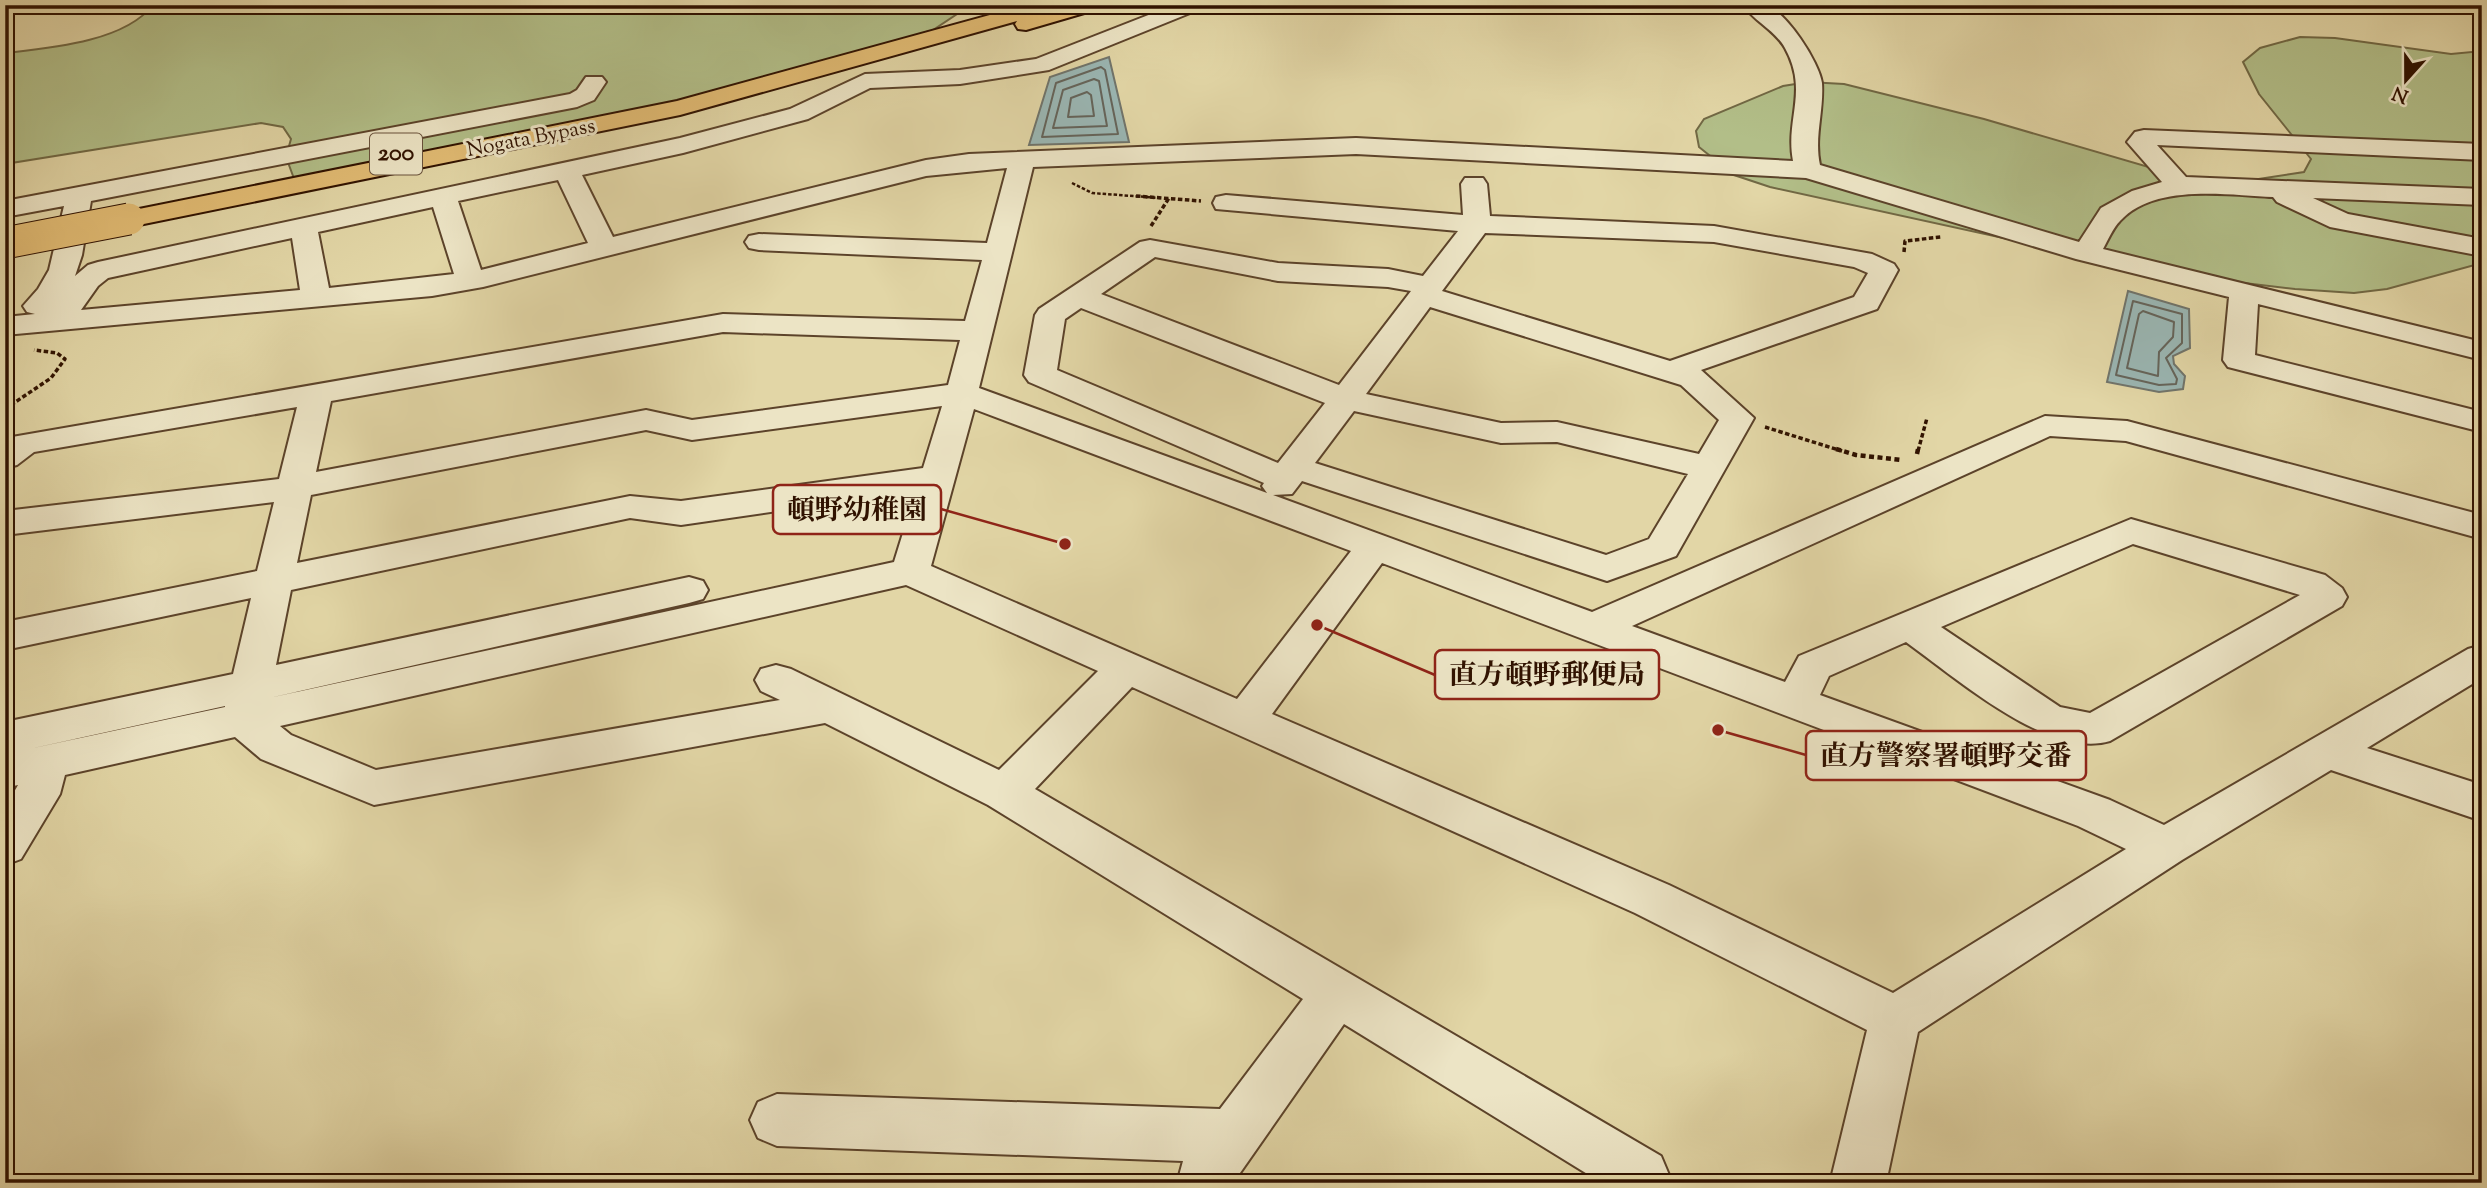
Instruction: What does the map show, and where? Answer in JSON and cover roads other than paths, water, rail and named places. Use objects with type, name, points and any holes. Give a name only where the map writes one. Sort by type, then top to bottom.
[{"type":"highway","points":[[680,101],[729,75],[972,5]]},
{"type":"highway","name":"Nogata Bypass","points":[[680,101],[1013,5]]},
{"type":"highway","name":"Nogata Bypass","points":[[5,243],[120,214],[680,101],[1051,5]]},
{"type":"highway","points":[[680,101],[748,95],[1091,5]]},
{"type":"highway","name":"Nogata Bypass","points":[[5,229],[120,214]]},
{"type":"street","points":[[58,321],[97,271],[567,171],[799,114],[865,81],[960,77],[1041,65],[1193,5]]},
{"type":"street","points":[[1758,8],[1793,7]]},
{"type":"street","points":[[1758,8],[1781,28],[1796,48],[1810,82],[1803,146],[1808,170]]},
{"type":"street","points":[[5,209],[238,165],[335,151],[577,100],[586,95],[594,82]]},
{"type":"street","points":[[2179,185],[2140,142],[2144,137],[2482,152]]},
{"type":"street","points":[[8,326],[316,300],[470,280],[876,178],[969,162],[1356,146],[1808,170],[2086,253],[2482,351]]},
{"type":"street","points":[[910,572],[962,393],[1022,161]]},
{"type":"street","points":[[567,171],[604,248]]},
{"type":"street","points":[[1281,484],[1477,224],[1474,184]]},
{"type":"street","points":[[2086,253],[2111,214],[2141,197],[2179,185],[2482,197]]},
{"type":"street","points":[[2277,189],[2291,201],[2340,221],[2482,248]]},
{"type":"street","points":[[8,326],[54,293],[67,262],[79,195]]},
{"type":"street","points":[[444,198],[470,280]]},
{"type":"street","points":[[1226,203],[1477,224],[1714,234],[1862,260],[1884,270],[1866,303],[1693,362],[1673,372]]},
{"type":"street","points":[[304,228],[316,300]]},
{"type":"street","points":[[759,242],[999,252]]},
{"type":"street","points":[[5,523],[252,495],[646,420],[692,430],[962,393],[1281,484],[1607,568],[1663,547],[1737,418],[1692,378],[1388,278],[1278,272],[1150,248],[1050,315],[1040,375],[1281,484],[1376,545],[2094,813],[2166,847]]},
{"type":"street","points":[[2244,293],[2239,360],[2482,422]]},
{"type":"street","points":[[1078,296],[1345,399],[1501,433],[1557,432],[1679,459],[1708,469]]},
{"type":"street","points":[[5,458],[24,444],[723,323],[978,331]]},
{"type":"street","points":[[316,394],[247,701],[276,747],[374,788],[832,706]]},
{"type":"street","points":[[1596,626],[2045,426],[2127,431],[2482,527]]},
{"type":"street","points":[[5,636],[630,507],[681,513],[937,477]]},
{"type":"street","points":[[1796,701],[1813,666],[1909,625],[2132,531],[2311,584],[2328,597],[2095,730],[2048,720],[1909,625]]},
{"type":"street","points":[[1245,719],[1376,545]]},
{"type":"street","points":[[5,738],[247,701],[682,624],[864,580],[910,572],[1651,899],[1895,1019]]},
{"type":"street","points":[[5,846],[38,794],[25,767],[247,701],[689,590]]},
{"type":"street","points":[[1858,1183],[1895,1019],[2166,847],[2482,659]]},
{"type":"street","points":[[1004,793],[1127,667]]},
{"type":"street","points":[[776,680],[1004,793],[1641,1175]]},
{"type":"street","points":[[2329,752],[2482,803]]},
{"type":"street","points":[[777,1121],[1216,1169],[1337,993]]},
{"type":"water","points":[[1109,57],[1129,142],[1029,145],[1050,77]]},
{"type":"water","points":[[2128,291],[2189,309],[2190,348],[2173,356],[2174,364],[2185,376],[2183,389],[2159,392],[2107,382]]},
{"type":"place","name":"頓野幼稚園","points":[[1065,544]]},
{"type":"place","name":"直方頓野郵便局","points":[[1317,625]]},
{"type":"place","name":"直方警察署頓野交番","points":[[1718,730]]}]
